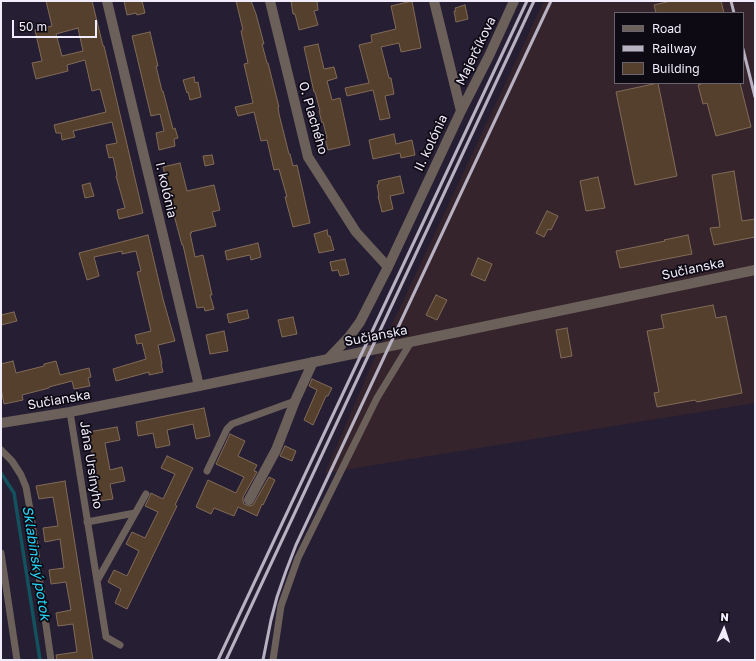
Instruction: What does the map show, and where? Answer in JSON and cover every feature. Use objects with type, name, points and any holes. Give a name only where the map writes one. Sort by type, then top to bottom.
[{"type":"street","name":"I. kolónia","points":[[107,1],[199,386]]},
{"type":"street","name":"O. Plachého","points":[[270,1],[308,157],[356,232],[388,267]]},
{"type":"street","name":"II. kolónia","points":[[328,359],[349,337],[360,322],[388,267],[461,111],[434,1]]},
{"type":"street","name":"Majerčíkova","points":[[461,111],[489,56],[514,1]]},
{"type":"street","name":"Sučianska","points":[[1,424],[70,412],[199,386],[411,342],[513,319],[755,270]]},
{"type":"street","points":[[249,500],[276,450],[312,362]]},
{"type":"lane","points":[[273,660],[281,606],[298,558],[377,398],[411,342]]},
{"type":"lane","points":[[207,471],[227,429],[232,424],[296,401]]},
{"type":"lane","name":"Jána Ursínyho","points":[[70,412],[106,637],[120,645]]},
{"type":"lane","points":[[1,450],[12,461],[21,474],[26,487],[51,660]]},
{"type":"lane","points":[[97,581],[146,494]]},
{"type":"lane","name":"Jána Ursínyho","points":[[87,522],[135,513]]},
{"type":"lane","points":[[1,553],[17,660]]},
{"type":"shaded area","points":[[544,1],[755,1],[755,403],[325,473],[372,364]]},
{"type":"building","points":[[46,1],[92,1],[143,213],[119,219],[117,210],[125,208],[116,176],[113,157],[109,158],[106,145],[117,143],[112,122],[73,131],[75,137],[62,140],[61,133],[56,133],[54,125],[106,112],[100,89],[92,91],[85,60],[67,65],[68,71],[36,79],[32,63],[42,61],[35,30],[52,26]],"holes":[[[78,28],[83,51],[62,56],[56,34]]]},
{"type":"building","points":[[124,1],[142,1],[145,13],[127,15]]},
{"type":"building","points":[[236,1],[251,1],[256,14],[289,154],[293,166],[297,165],[310,223],[293,227],[285,197],[287,197],[279,169],[274,170],[267,140],[261,141],[254,112],[238,116],[235,107],[253,103],[244,64],[248,63],[241,31],[243,30]]},
{"type":"building","points":[[291,1],[317,1],[318,10],[314,11],[318,25],[299,30],[295,14],[293,14]]},
{"type":"building","points":[[412,1],[421,48],[401,52],[399,43],[381,47],[389,78],[391,78],[394,94],[385,96],[390,118],[380,120],[373,90],[347,96],[345,88],[369,83],[359,45],[372,42],[371,35],[396,29],[391,6]]},
{"type":"building","points":[[671,1],[721,1],[724,12],[656,12],[654,5]]},
{"type":"building","points":[[465,5],[468,19],[456,22],[454,11],[456,11],[455,8]]},
{"type":"building","points":[[150,32],[162,91],[173,129],[175,128],[178,138],[174,139],[175,146],[159,150],[156,133],[164,131],[160,114],[151,116],[132,36]]},
{"type":"building","points":[[318,44],[324,69],[334,67],[337,78],[327,81],[332,100],[340,98],[350,145],[328,150],[325,139],[327,138],[314,92],[304,47]]},
{"type":"building","points":[[194,77],[195,83],[198,82],[201,97],[190,100],[183,80]]},
{"type":"building","points":[[658,84],[677,176],[635,185],[616,92]]},
{"type":"building","points":[[740,84],[751,127],[716,136],[707,103],[703,104],[698,85]]},
{"type":"building","points":[[394,134],[396,144],[412,140],[415,155],[401,158],[400,153],[373,159],[369,140]]},
{"type":"building","points":[[212,155],[214,164],[205,166],[203,156]]},
{"type":"building","points":[[180,163],[187,191],[214,185],[220,210],[212,212],[216,226],[190,233],[195,257],[203,255],[212,295],[210,295],[214,309],[205,311],[204,307],[197,308],[183,245],[173,215],[163,167]]},
{"type":"building","points":[[734,171],[742,221],[755,219],[755,237],[714,245],[710,228],[720,227],[712,175]]},
{"type":"building","points":[[400,176],[404,193],[390,196],[393,209],[382,212],[378,196],[378,181]]},
{"type":"building","points":[[598,177],[605,208],[586,211],[580,181]]},
{"type":"building","points":[[90,183],[94,196],[85,198],[82,185]]},
{"type":"building","points":[[547,211],[558,216],[551,230],[548,229],[544,237],[536,233]]},
{"type":"building","points":[[327,230],[334,250],[319,253],[314,234]]},
{"type":"building","points":[[148,235],[163,299],[175,341],[158,345],[163,372],[149,375],[149,372],[116,381],[113,369],[146,359],[142,343],[137,344],[135,335],[151,331],[137,272],[141,271],[136,251],[122,254],[122,251],[94,257],[99,276],[87,280],[79,253]]},
{"type":"building","points":[[688,235],[692,254],[620,268],[616,251]]},
{"type":"building","points":[[258,243],[261,257],[251,260],[250,255],[227,260],[225,251]]},
{"type":"building","points":[[478,258],[492,264],[485,281],[471,275]]},
{"type":"building","points":[[345,259],[349,274],[340,276],[338,270],[332,271],[330,262]]},
{"type":"building","points":[[436,295],[447,300],[437,320],[426,315]]},
{"type":"building","points":[[713,305],[716,318],[726,316],[742,393],[697,402],[695,400],[657,407],[654,393],[659,392],[647,331],[664,328],[661,315]]},
{"type":"building","points":[[247,310],[249,318],[229,323],[227,314]]},
{"type":"building","points":[[14,312],[17,321],[1,325],[1,315]]},
{"type":"building","points":[[293,317],[297,334],[282,337],[278,320]]},
{"type":"building","points":[[567,328],[572,356],[561,358],[556,330]]},
{"type":"building","points":[[224,331],[228,351],[210,354],[206,335]]},
{"type":"building","points":[[13,361],[16,373],[44,366],[44,364],[56,361],[60,375],[89,368],[91,377],[88,378],[90,386],[74,389],[72,381],[22,395],[23,400],[4,404],[1,389],[1,364]]},
{"type":"building","points":[[312,379],[332,388],[328,396],[326,396],[313,425],[304,420],[317,390],[309,386]]},
{"type":"building","points":[[204,408],[210,436],[196,439],[193,424],[167,430],[170,445],[156,448],[153,433],[138,436],[136,422]]},
{"type":"building","points":[[117,427],[120,440],[105,443],[110,470],[122,467],[125,481],[110,484],[113,499],[99,501],[93,473],[96,472],[88,432]]},
{"type":"building","points":[[230,434],[245,441],[238,456],[257,465],[254,471],[257,472],[243,497],[244,504],[249,506],[253,505],[269,477],[275,480],[257,516],[238,507],[234,516],[214,508],[211,514],[196,507],[208,480],[236,493],[244,477],[216,464]]},
{"type":"building","points":[[285,446],[296,451],[292,461],[280,456]]},
{"type":"building","points":[[167,456],[193,468],[175,505],[177,506],[127,609],[115,603],[121,589],[108,582],[114,570],[127,576],[139,551],[126,544],[132,532],[145,538],[158,512],[145,506],[151,493],[163,499],[175,474],[161,468]]},
{"type":"building","points":[[65,481],[93,660],[57,660],[56,655],[77,652],[73,624],[58,626],[56,613],[71,610],[66,582],[51,584],[49,570],[64,568],[60,539],[45,542],[43,528],[58,526],[53,497],[39,499],[36,486]]},
{"type":"waterway","name":"Sklabinský potok","points":[[1,473],[14,493],[40,660]]},
{"type":"railway","points":[[218,660],[527,1]]},
{"type":"railway","points":[[226,660],[534,1]]},
{"type":"railway","points":[[263,660],[277,597],[296,545],[551,1]]},
{"type":"railway","points":[[731,1],[734,12]]},
{"type":"railway","points":[[744,53],[755,97]]}]
